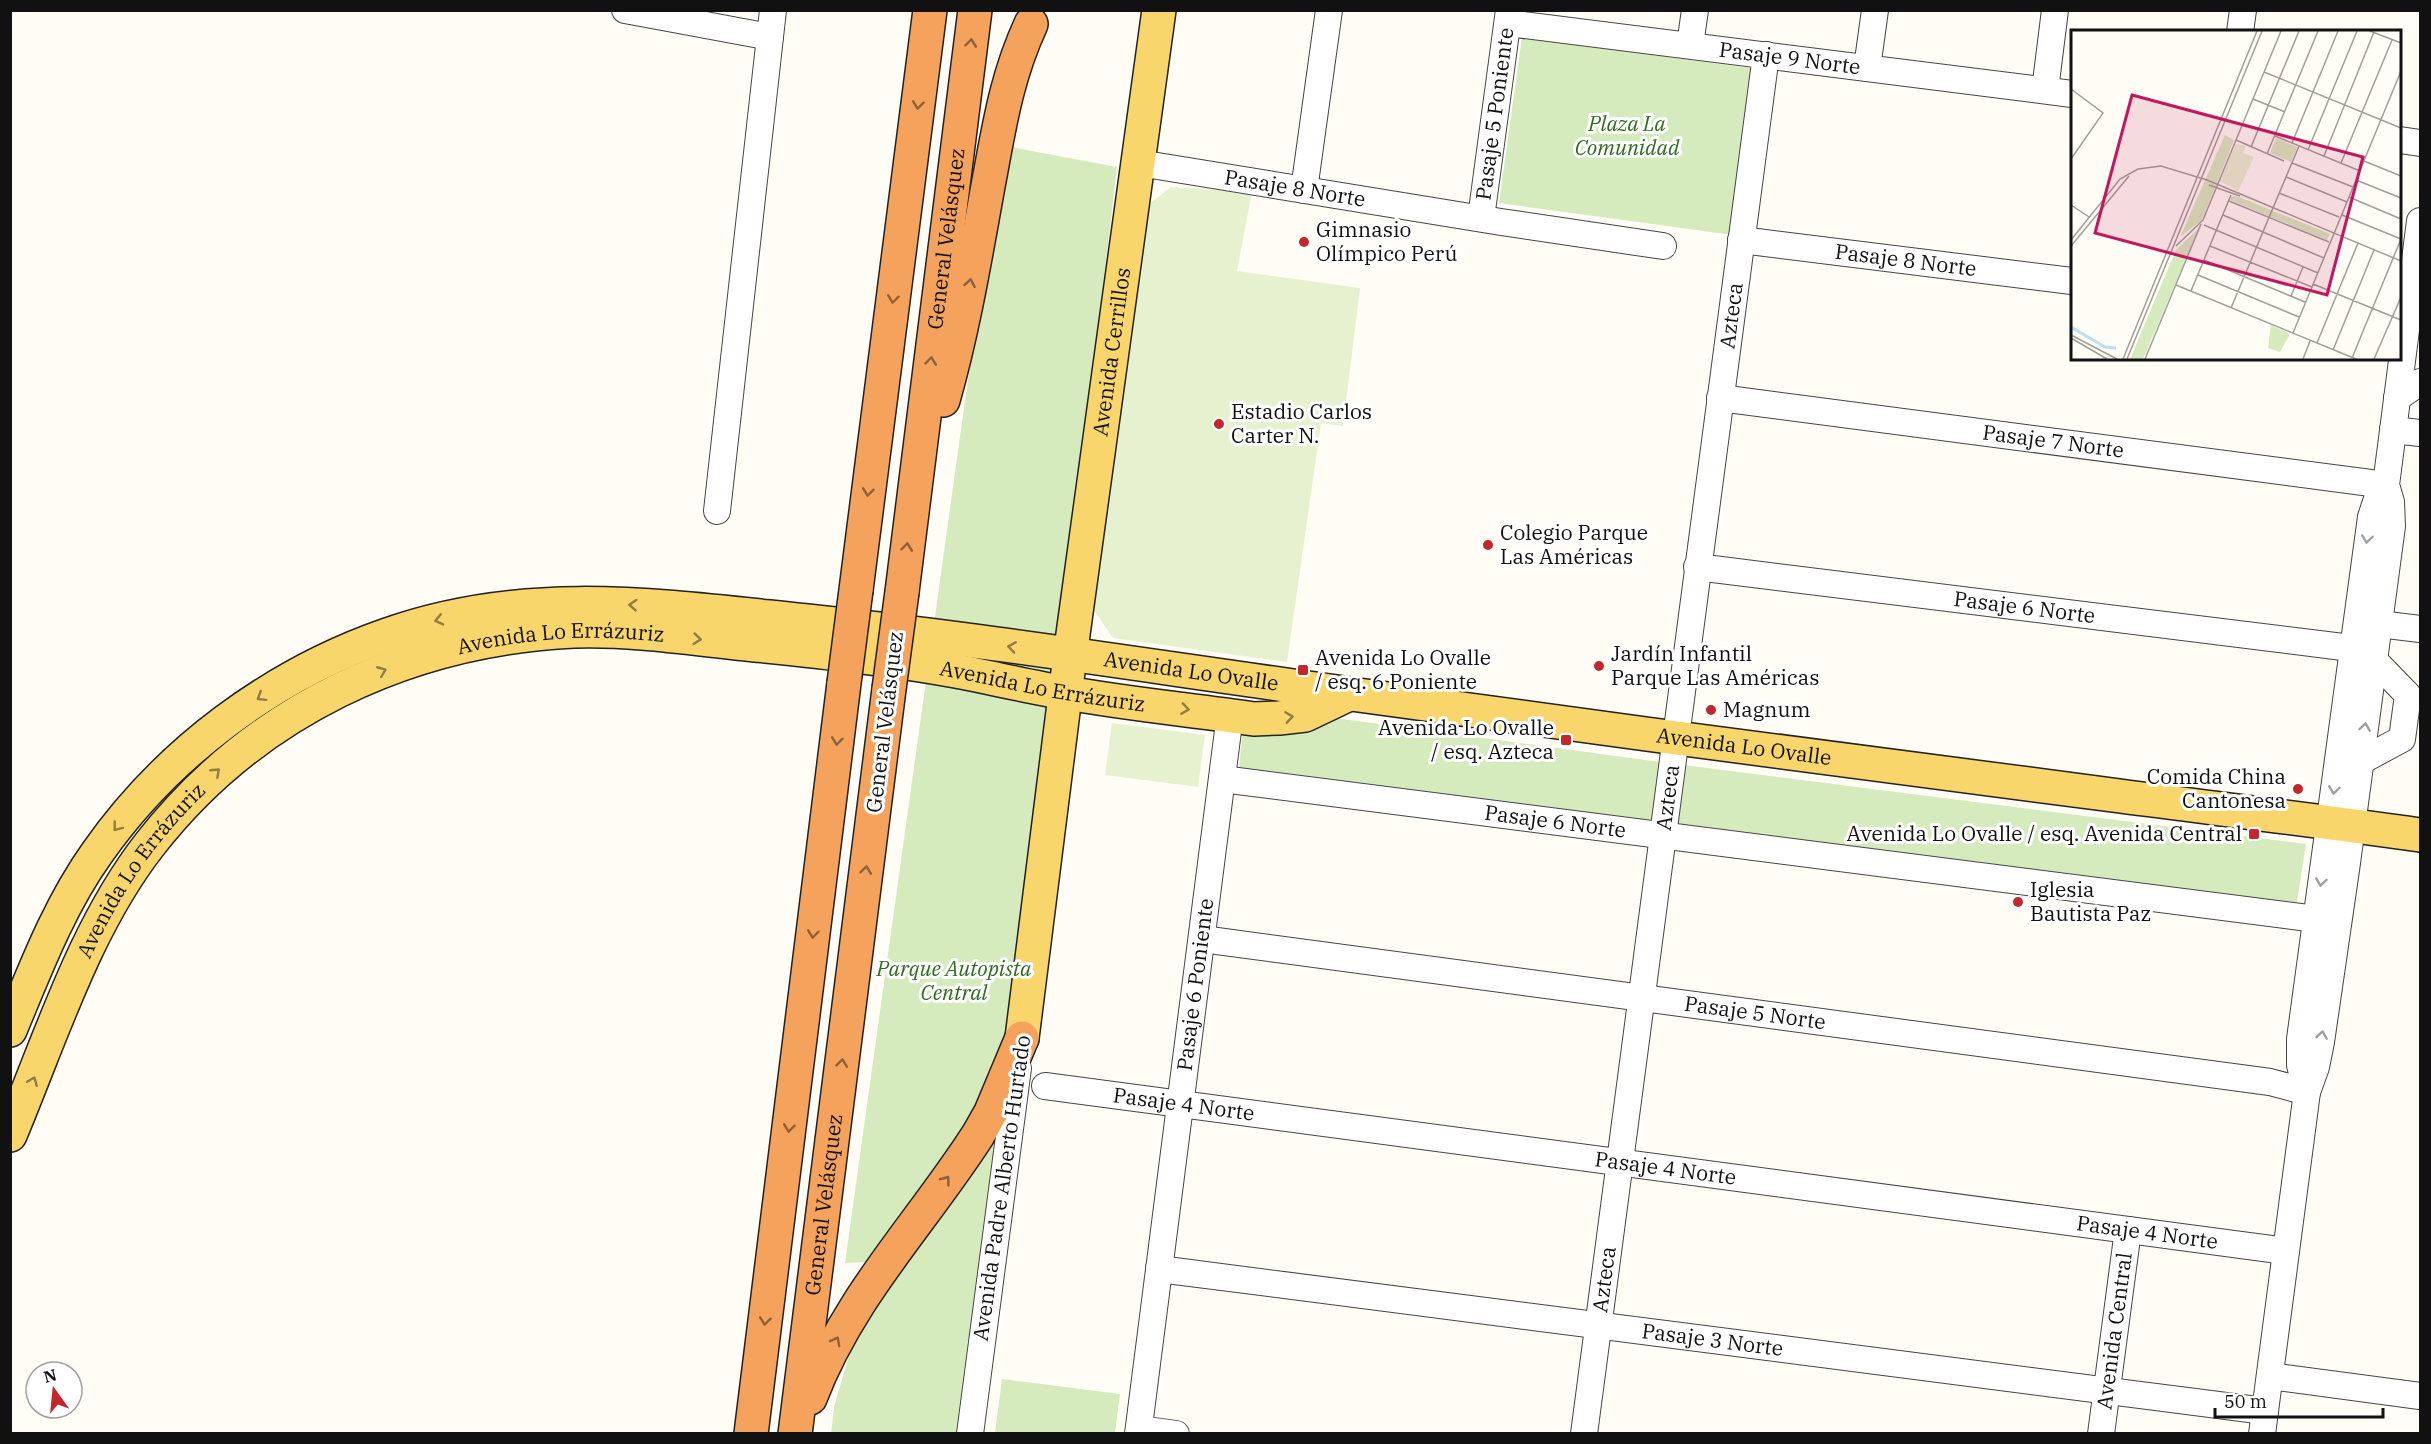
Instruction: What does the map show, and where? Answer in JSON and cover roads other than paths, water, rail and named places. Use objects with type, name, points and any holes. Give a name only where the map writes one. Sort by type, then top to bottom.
[{"type":"highway","name":"General Velásquez","points":[[751,1434],[930,10]]},
{"type":"highway","name":"General Velásquez","points":[[796,1434],[975,10]]},
{"type":"highway","points":[[913,502],[945,397],[963,322],[1006,91],[1020,48],[1037,15]]},
{"type":"highway","points":[[796,1434],[818,1377],[850,1315],[877,1273],[978,1135],[1001,1089],[1022,1038]]},
{"type":"main road","name":"Avenida Cerrillos","points":[[1065,693],[1159,10]]},
{"type":"main road","name":"Avenida Lo Errázuriz","points":[[10,1030],[46,945],[80,881],[96,855],[150,790],[186,754],[249,704],[311,668],[383,636],[421,624],[508,606],[593,602],[953,637],[1070,656]]},
{"type":"main road","name":"Avenida Lo Errázuriz","points":[[10,1135],[101,921],[149,846],[198,789],[258,738],[326,696],[404,662],[470,644],[576,631],[608,632],[901,662],[1065,693],[1254,719],[1305,714],[1349,694]]},
{"type":"main road","name":"Avenida Lo Ovalle","points":[[1070,656],[2421,835]]},
{"type":"main road","name":"Avenida Padre Alberto Hurtado","points":[[1022,1038],[1065,693]]},
{"type":"street","points":[[625,10],[770,37]]},
{"type":"street","points":[[717,511],[773,10]]},
{"type":"street","points":[[1304,190],[1329,10]]},
{"type":"street","points":[[1690,45],[1695,10]]},
{"type":"street","points":[[1867,68],[1875,10]]},
{"type":"street","points":[[2044,90],[2055,10]]},
{"type":"street","points":[[2240,30],[2243,10]]},
{"type":"street","name":"Pasaje 9 Norte","points":[[1508,16],[1690,45],[2071,94]]},
{"type":"street","name":"Pasaje 5 Poniente","points":[[1481,218],[1508,16]]},
{"type":"street","name":"Azteca","points":[[1584,1434],[1674,737],[1766,55]]},
{"type":"street","points":[[2401,140],[2421,143]]},
{"type":"street","name":"Pasaje 8 Norte","points":[[1139,163],[1663,246]]},
{"type":"street","points":[[2401,348],[2403,323],[2417,272],[2420,232]]},
{"type":"street","name":"Pasaje 8 Norte","points":[[1741,240],[2071,281]]},
{"type":"street","points":[[2307,1092],[2300,1065],[2300,1040],[2316,919],[2361,761],[2392,526],[2391,502],[2386,485],[2400,360]]},
{"type":"street","points":[[2397,398],[2421,382]]},
{"type":"street","name":"Pasaje 7 Norte","points":[[1720,398],[2386,485]]},
{"type":"street","points":[[2393,430],[2421,433]]},
{"type":"street","points":[[2263,1422],[2307,1092],[2319,1055],[2341,825],[2351,648],[2371,517],[2377,499],[2386,485]]},
{"type":"street","name":"Pasaje 6 Norte","points":[[1697,567],[2351,648]]},
{"type":"street","points":[[2379,624],[2421,629]]},
{"type":"street","points":[[2361,761],[2402,739],[2408,694],[2374,660]]},
{"type":"street","name":"Pasaje 6 Poniente","points":[[1138,1431],[1230,715]]},
{"type":"street","name":"Pasaje 6 Norte","points":[[1222,779],[2316,919]]},
{"type":"street","name":"Pasaje 5 Norte","points":[[1202,939],[2258,1080],[2307,1092]]},
{"type":"street","name":"Avenida Padre Alberto Hurtado","points":[[970,1434],[1022,1038]]},
{"type":"street","name":"Pasaje 4 Norte","points":[[1046,1086],[2286,1251]]},
{"type":"street","name":"Avenida Central","points":[[2101,1434],[2128,1230]]},
{"type":"street","name":"Pasaje 3 Norte","points":[[1159,1269],[2107,1391],[2263,1422]]},
{"type":"street","points":[[2270,1376],[2421,1396]]},
{"type":"street","points":[[1138,1431],[1176,1434]]},
{"type":"place","name":"Gimnasio Olímpico Perú","points":[[1304,242]]},
{"type":"place","name":"Estadio Carlos Carter N.","points":[[1219,424]]},
{"type":"place","name":"Colegio Parque Las Américas","points":[[1488,545]]},
{"type":"place","name":"Jardín Infantil Parque Las Américas","points":[[1599,666]]},
{"type":"place","name":"Avenida Lo Ovalle / esq. 6 Poniente","points":[[1303,670]]},
{"type":"place","name":"Magnum","points":[[1711,710]]},
{"type":"place","name":"Avenida Lo Ovalle / esq. Azteca","points":[[1566,740]]},
{"type":"place","name":"Comida China Cantonesa","points":[[2298,789]]},
{"type":"place","name":"Avenida Lo Ovalle / esq. Avenida Central","points":[[2254,834]]},
{"type":"place","name":"Iglesia Bautista Paz","points":[[2018,902]]},
{"type":"park label","name":"Plaza La Comunidad","points":[[1627,136]]},
{"type":"park label","name":"Parque Autopista Central","points":[[954,981]]}]
